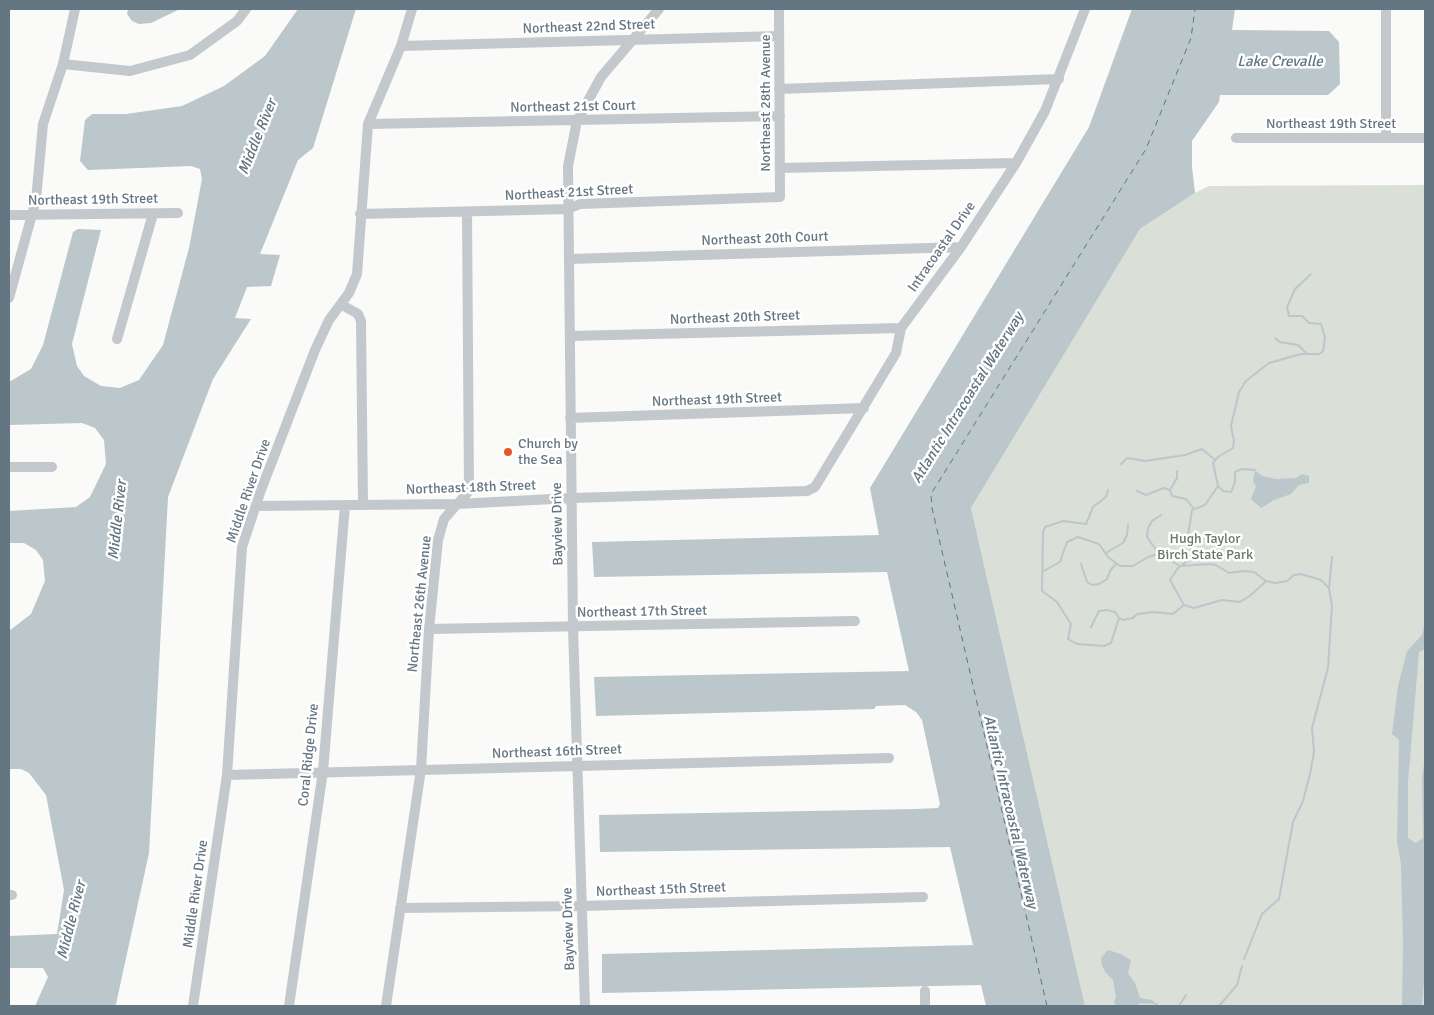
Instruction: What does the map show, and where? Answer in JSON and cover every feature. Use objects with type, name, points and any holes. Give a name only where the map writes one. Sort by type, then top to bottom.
[{"type":"street","points":[[9,298],[36,200],[43,124],[63,64],[75,9]]},
{"type":"street","points":[[63,64],[130,71],[190,55],[237,21],[246,9]]},
{"type":"street","name":"Middle River Drive","points":[[193,1006],[227,775],[242,547],[315,350],[329,320],[342,305],[357,274],[368,124],[401,46],[412,9]]},
{"type":"street","name":"Bayview Drive","points":[[585,1006],[573,627],[568,166],[578,121],[601,77],[659,9]]},
{"type":"street","name":"Northeast 28th Avenue","points":[[779,9],[780,198]]},
{"type":"street","name":"Intracoastal Drive","points":[[807,491],[815,487],[896,353],[901,328],[961,247],[1016,163],[1046,111],[1085,9]]},
{"type":"street","points":[[1386,9],[1386,138]]},
{"type":"street","name":"Northeast 22nd Street","points":[[401,46],[779,36]]},
{"type":"street","points":[[779,89],[1059,79]]},
{"type":"street","name":"Northeast 21st Court","points":[[368,124],[780,116]]},
{"type":"street","name":"Northeast 19th Street","points":[[1236,138],[1425,138]]},
{"type":"street","points":[[780,168],[1016,163]]},
{"type":"street","name":"Northeast 21st Street","points":[[360,214],[568,209],[580,204],[780,198]]},
{"type":"street","name":"Northeast 26th Avenue","points":[[386,1006],[421,769],[429,629],[438,540],[444,520],[469,491],[467,212]]},
{"type":"street","name":"Northeast 19th Street","points":[[9,215],[178,213]]},
{"type":"street","points":[[117,339],[153,214]]},
{"type":"street","name":"Northeast 20th Court","points":[[569,259],[961,247]]},
{"type":"street","points":[[342,305],[358,314],[361,321],[363,505]]},
{"type":"street","name":"Northeast 20th Street","points":[[570,336],[901,328]]},
{"type":"street","name":"Northeast 19th Street","points":[[570,418],[864,408]]},
{"type":"street","points":[[9,467],[52,467]]},
{"type":"street","name":"Northeast 18th Street","points":[[256,506],[457,504],[572,498],[807,491]]},
{"type":"street","name":"Coral Ridge Drive","points":[[289,1006],[323,771],[345,505]]},
{"type":"street","name":"Northeast 17th Street","points":[[429,629],[855,622]]},
{"type":"street","name":"Northeast 16th Street","points":[[227,775],[577,764],[889,758]]},
{"type":"street","name":"Northeast 15th Street","points":[[400,908],[582,906],[923,897]]},
{"type":"street","points":[[925,991],[925,1006]]},
{"type":"green space","name":"Hugh Taylor Birch State Park","points":[[1425,185],[1425,1006],[1085,1006],[971,508],[1140,229],[1209,186]]},
{"type":"water","points":[[128,9],[180,9],[151,23],[139,24],[132,21],[127,14]]},
{"type":"water","name":"Middle River","points":[[298,9],[356,9],[313,148],[298,160],[260,254],[280,255],[271,286],[247,287],[235,318],[251,319],[213,379],[168,497],[149,853],[116,1004],[115,1006],[35,1006],[48,977],[43,968],[9,968],[9,936],[57,934],[64,890],[46,795],[29,773],[21,769],[9,769],[9,631],[31,614],[45,581],[43,560],[36,550],[24,543],[9,543],[9,511],[76,507],[90,497],[106,464],[104,440],[95,428],[82,423],[9,425],[9,382],[31,369],[43,345],[73,232],[78,229],[101,230],[72,344],[77,366],[84,376],[101,386],[120,388],[139,380],[163,345],[189,248],[202,179],[200,169],[191,166],[88,170],[80,161],[85,120],[92,114],[126,114],[182,106],[224,86],[265,56]]},
{"type":"water","points":[[1132,9],[1235,9],[1232,30],[1329,31],[1339,42],[1340,84],[1328,95],[1220,95],[1219,102],[1192,141],[1195,193],[1140,229],[971,508],[1085,1006],[986,1006],[981,985],[602,993],[602,954],[973,945],[950,847],[600,852],[599,815],[916,809],[938,808],[940,804],[922,720],[916,712],[905,705],[876,706],[874,709],[596,716],[594,677],[909,671],[887,572],[594,577],[592,542],[879,535],[870,488],[1089,127]]},
{"type":"water","points":[[1255,470],[1262,476],[1276,479],[1296,478],[1302,474],[1309,476],[1309,483],[1299,485],[1291,494],[1274,500],[1261,508],[1251,499],[1256,486],[1253,481]]},
{"type":"water","points":[[1425,623],[1425,649],[1419,652],[1408,782],[1408,838],[1416,843],[1423,838],[1422,776],[1425,759],[1425,971],[1422,1006],[1402,1006],[1401,864],[1397,841],[1399,740],[1392,734],[1398,686],[1407,651],[1422,635]]},
{"type":"water","points":[[1108,950],[1121,954],[1131,960],[1128,973],[1135,983],[1140,998],[1152,1000],[1156,1004],[1141,1003],[1135,1006],[1116,1006],[1113,980],[1106,973],[1101,958]]},
{"type":"waterway","points":[[1184,605],[1170,580],[1178,568],[1189,560],[1191,552],[1188,535],[1192,510],[1205,505],[1218,486],[1213,463],[1218,457],[1233,448],[1234,441],[1231,426],[1239,392],[1246,381],[1269,363],[1301,354],[1319,354],[1323,351],[1325,338],[1321,324],[1309,323],[1302,316],[1289,316],[1287,307],[1295,289],[1311,274]]},
{"type":"waterway","points":[[1275,338],[1280,342],[1298,345],[1307,354]]},
{"type":"waterway","points":[[1121,464],[1127,458],[1145,461],[1185,455],[1202,449],[1215,460]]},
{"type":"waterway","points":[[1218,486],[1223,491],[1231,492],[1235,482],[1235,472],[1242,469],[1255,470]]},
{"type":"waterway","points":[[1177,471],[1177,478],[1170,490],[1172,496],[1186,499],[1194,509]]},
{"type":"waterway","points":[[1137,491],[1146,495],[1164,488],[1170,490]]},
{"type":"waterway","points":[[1108,490],[1106,497],[1093,507],[1086,524],[1063,521],[1045,527],[1043,532],[1042,591],[1057,602],[1071,624],[1068,639],[1077,644],[1104,646],[1111,643],[1119,618],[1123,620],[1133,618],[1137,614],[1154,612],[1173,614],[1184,605]]},
{"type":"waterway","points":[[1161,515],[1152,521],[1148,528],[1147,537],[1159,554],[1180,566],[1216,565],[1229,573],[1254,572],[1266,581],[1275,583],[1287,581],[1294,575],[1301,574],[1321,580],[1329,588]]},
{"type":"waterway","points":[[1106,553],[1123,543],[1127,535],[1128,525]]},
{"type":"waterway","points":[[1042,572],[1060,562],[1067,542],[1078,537],[1099,544],[1108,557],[1120,566],[1133,566],[1148,557],[1159,554]]},
{"type":"waterway","points":[[1244,959],[1262,914],[1279,899],[1293,822],[1303,801],[1310,774],[1314,752],[1312,728],[1328,668],[1332,606],[1329,588],[1332,557]]},
{"type":"waterway","points":[[1081,564],[1087,582],[1092,585],[1099,584],[1107,579],[1110,571],[1116,564]]},
{"type":"waterway","points":[[1184,605],[1194,608],[1222,600],[1240,602],[1265,582]]},
{"type":"waterway","points":[[1091,627],[1099,611],[1115,612],[1119,618]]},
{"type":"waterway","points":[[1219,1006],[1237,985],[1242,966]]},
{"type":"waterway","points":[[1179,1006],[1186,995]]},
{"type":"ferry route","points":[[1047,1006],[932,508],[931,494],[1146,149],[1191,38],[1195,9]]},
{"type":"place","name":"Church by the Sea","points":[[508,452]]},
{"type":"water label","name":"Lake Crevalle","points":[[1280,62]]},
{"type":"water label","name":"Atlantic Intracoastal Waterway","points":[[968,398]]},
{"type":"water label","name":"Atlantic Intracoastal Waterway","points":[[1010,812]]}]
